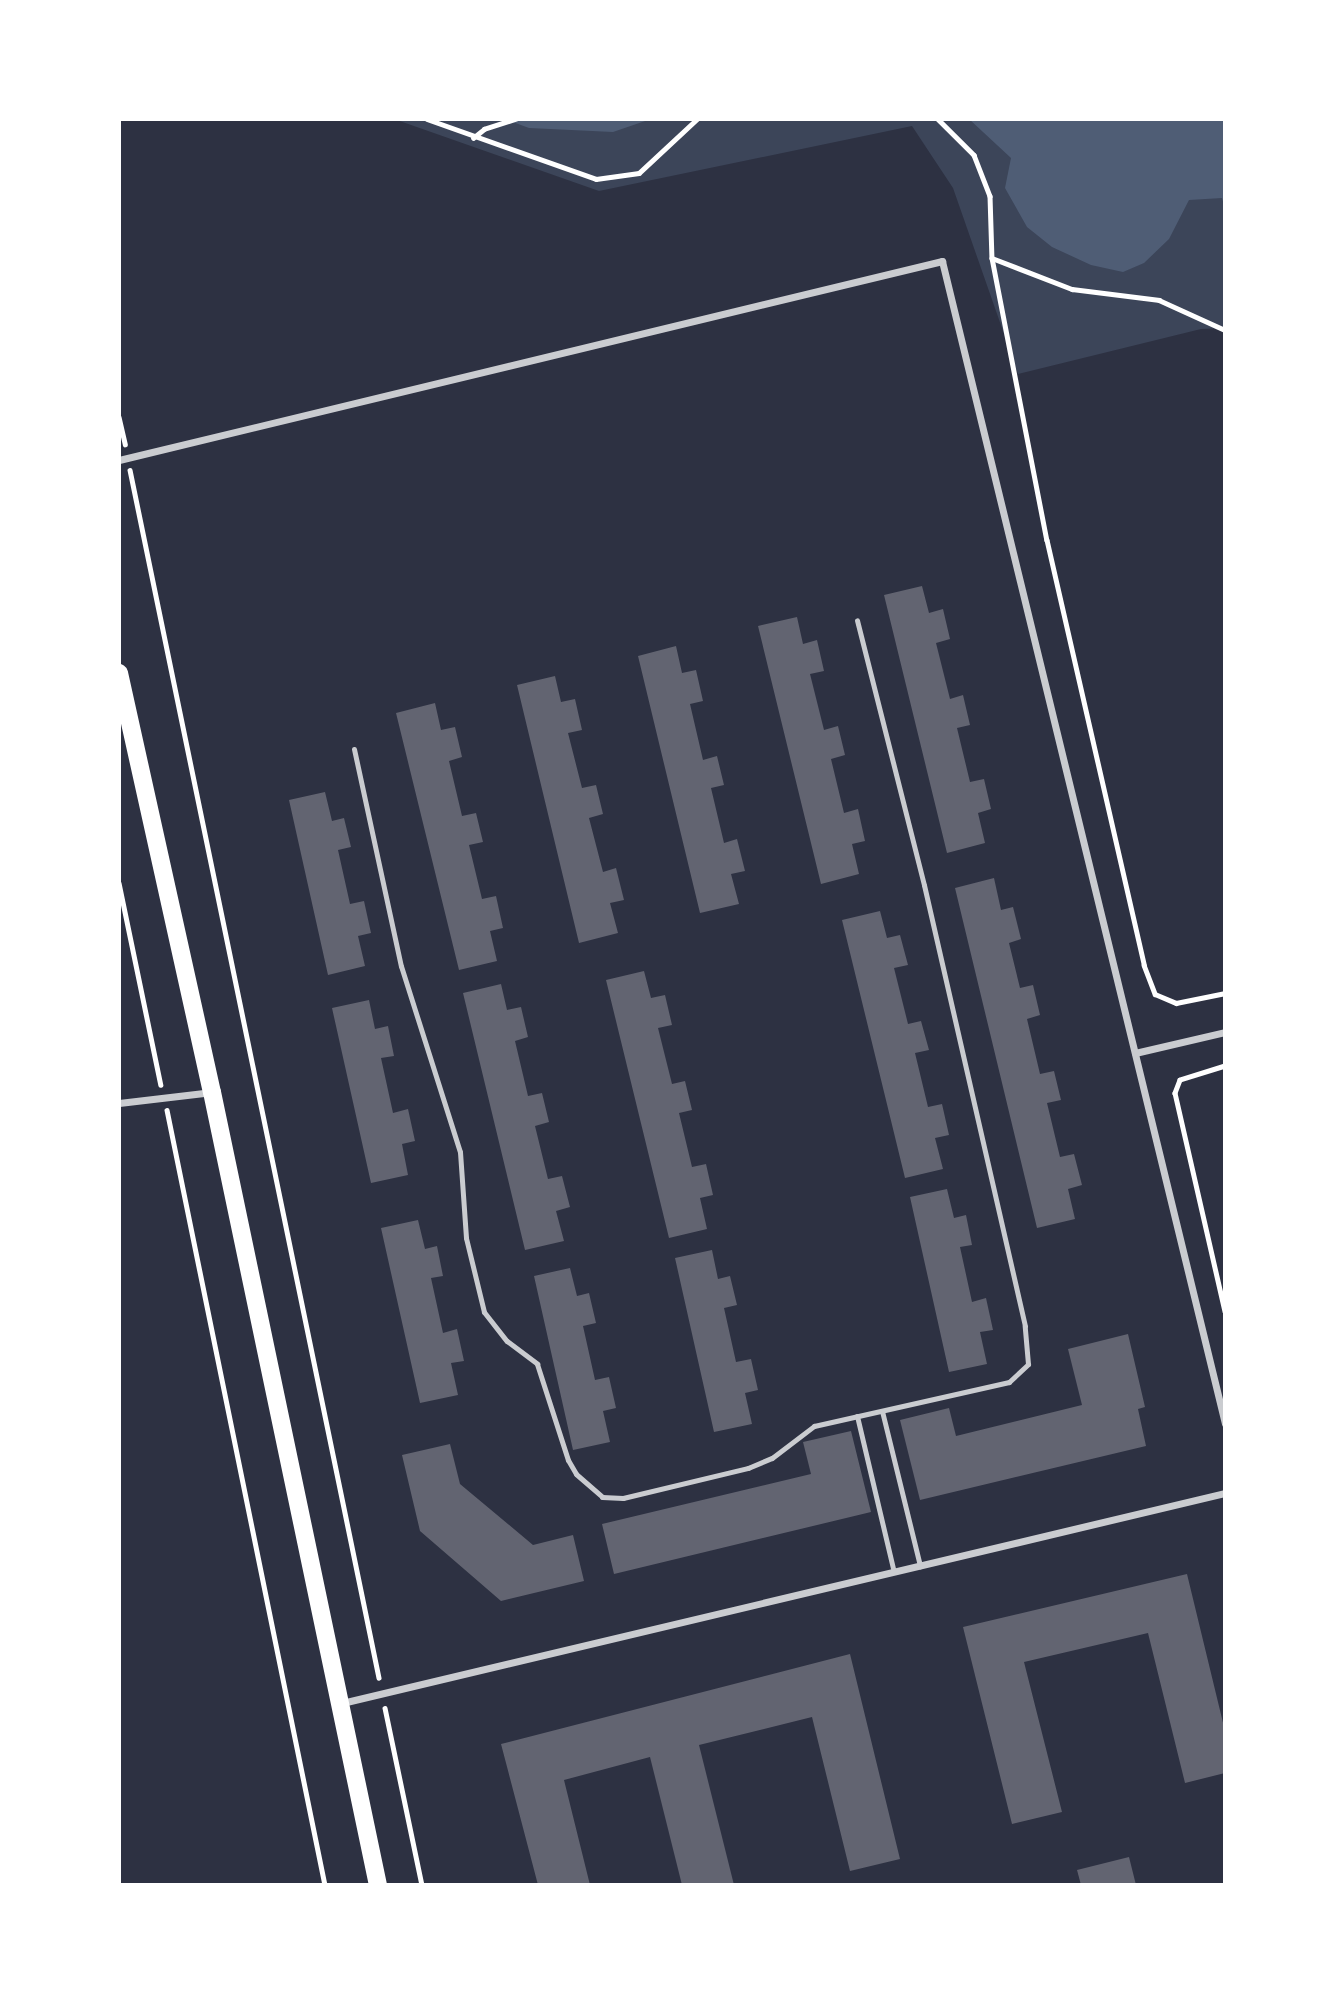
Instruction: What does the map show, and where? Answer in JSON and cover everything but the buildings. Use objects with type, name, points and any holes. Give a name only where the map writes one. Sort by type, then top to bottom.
[{"type":"main road","points":[[119,673],[212,1092],[378,1885]]},
{"type":"street","points":[[123,459],[942,261],[1225,1424]]},
{"type":"street","points":[[1135,1053],[1225,1031]]},
{"type":"street","points":[[119,1103],[212,1092]]},
{"type":"street","points":[[341,1703],[1225,1493]]},
{"type":"lane","points":[[354,749],[401,966],[460,1152],[466,1238],[475,1289],[494,1328],[537,1364],[576,1474],[602,1497],[623,1498],[748,1468],[772,1458],[804,1430],[1009,1382],[1028,1364],[1029,1349],[924,885],[857,620]]},
{"type":"lane","points":[[882,1411],[920,1566]]},
{"type":"lane","points":[[857,1416],[894,1572]]},
{"type":"path","points":[[427,119],[472,138],[596,179],[639,173],[697,119]]},
{"type":"path","points":[[472,138],[514,119]]},
{"type":"path","points":[[939,119],[974,155],[990,196],[992,258],[1047,540],[1144,965],[1155,994],[1176,1003],[1225,993]]},
{"type":"path","points":[[992,258],[1072,289],[1158,300],[1225,330]]},
{"type":"path","points":[[119,417],[123,459],[422,1885]]},
{"type":"path","points":[[119,883],[325,1885]]},
{"type":"path","points":[[1225,1066],[1180,1080],[1175,1093],[1225,1311]]},
{"type":"shaded area","points":[[394,119],[1225,119],[1225,328],[1201,329],[1018,374],[953,188],[912,126],[599,191]]},
{"type":"shaded area","points":[[505,119],[651,119],[613,132],[529,128]]},
{"type":"shaded area","points":[[969,119],[1225,119],[1225,209],[1222,198],[1189,200],[1169,239],[1144,263],[1123,272],[1091,265],[1052,247],[1027,227],[1005,188],[1011,158]]}]
